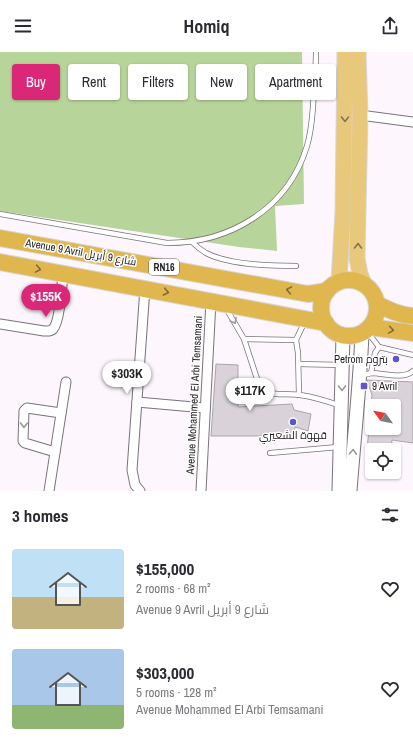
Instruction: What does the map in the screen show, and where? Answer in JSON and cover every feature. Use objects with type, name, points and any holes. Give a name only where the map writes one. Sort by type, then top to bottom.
[{"type":"highway","name":"Avenue 9 Avril شارع 9 أبريل","points":[[0,238],[308,294],[333,287]]},
{"type":"highway","name":"RN16","points":[[0,262],[326,323],[336,332],[343,335]]},
{"type":"highway","name":"RN16","points":[[333,287],[352,280],[364,284]]},
{"type":"highway","points":[[364,284],[375,296],[377,304],[376,316],[366,330]]},
{"type":"highway","points":[[326,323],[322,307],[323,298],[333,287]]},
{"type":"highway","points":[[377,304],[392,312],[401,315],[413,316]]},
{"type":"highway","points":[[343,335],[353,336],[366,330],[413,333]]},
{"type":"main road","points":[[333,287],[343,212],[345,52]]},
{"type":"main road","points":[[358,52],[360,115],[357,258],[360,274],[364,284]]},
{"type":"main road","points":[[350,491],[353,438],[365,374],[366,330]]},
{"type":"main road","points":[[339,491],[343,335]]},
{"type":"street","points":[[360,115],[413,122]]},
{"type":"street","points":[[0,324],[44,331],[53,329],[56,324],[63,273]]},
{"type":"street","points":[[140,491],[135,485],[132,470],[145,288]]},
{"type":"street","name":"Avenue Mohammed El Arbi Temsamani","points":[[201,491],[205,408],[217,302]]},
{"type":"street","points":[[49,491],[66,382]]},
{"type":"street","points":[[137,402],[205,408]]},
{"type":"street","points":[[55,452],[25,443],[24,411],[27,408],[61,413]]},
{"type":"lane","points":[[0,214],[166,243],[192,242],[222,234],[251,220],[276,200],[295,174],[308,145],[311,130],[316,52]]},
{"type":"lane","points":[[192,242],[198,248],[214,257],[265,266],[296,266]]},
{"type":"lane","points":[[217,302],[244,339],[260,388],[269,393],[299,395],[342,406]]},
{"type":"lane","points":[[299,395],[299,364],[296,340],[306,319]]},
{"type":"lane","points":[[366,330],[379,347],[413,355]]},
{"type":"lane","points":[[244,339],[296,340]]},
{"type":"lane","points":[[379,347],[365,374],[404,375],[413,371]]},
{"type":"lane","points":[[299,364],[342,365]]},
{"type":"lane","points":[[270,453],[340,446]]},
{"type":"green space","points":[[0,52],[302,52],[302,64],[255,64],[255,100],[303,100],[304,204],[275,206],[277,251],[239,247],[0,211]]},
{"type":"building","points":[[216,364],[238,365],[238,407],[292,404],[294,410],[311,414],[308,431],[295,427],[293,436],[211,436]]},
{"type":"building","points":[[367,380],[413,382],[413,443],[392,440],[392,443],[368,443],[368,435],[401,435],[401,399],[372,399],[372,395]]},
{"type":"place","name":"Petrom بتروم","points":[[396,359]]},
{"type":"place","name":"9 Avril","points":[[364,386]]},
{"type":"place","name":"قهوة الشعيري","points":[[293,422]]}]
